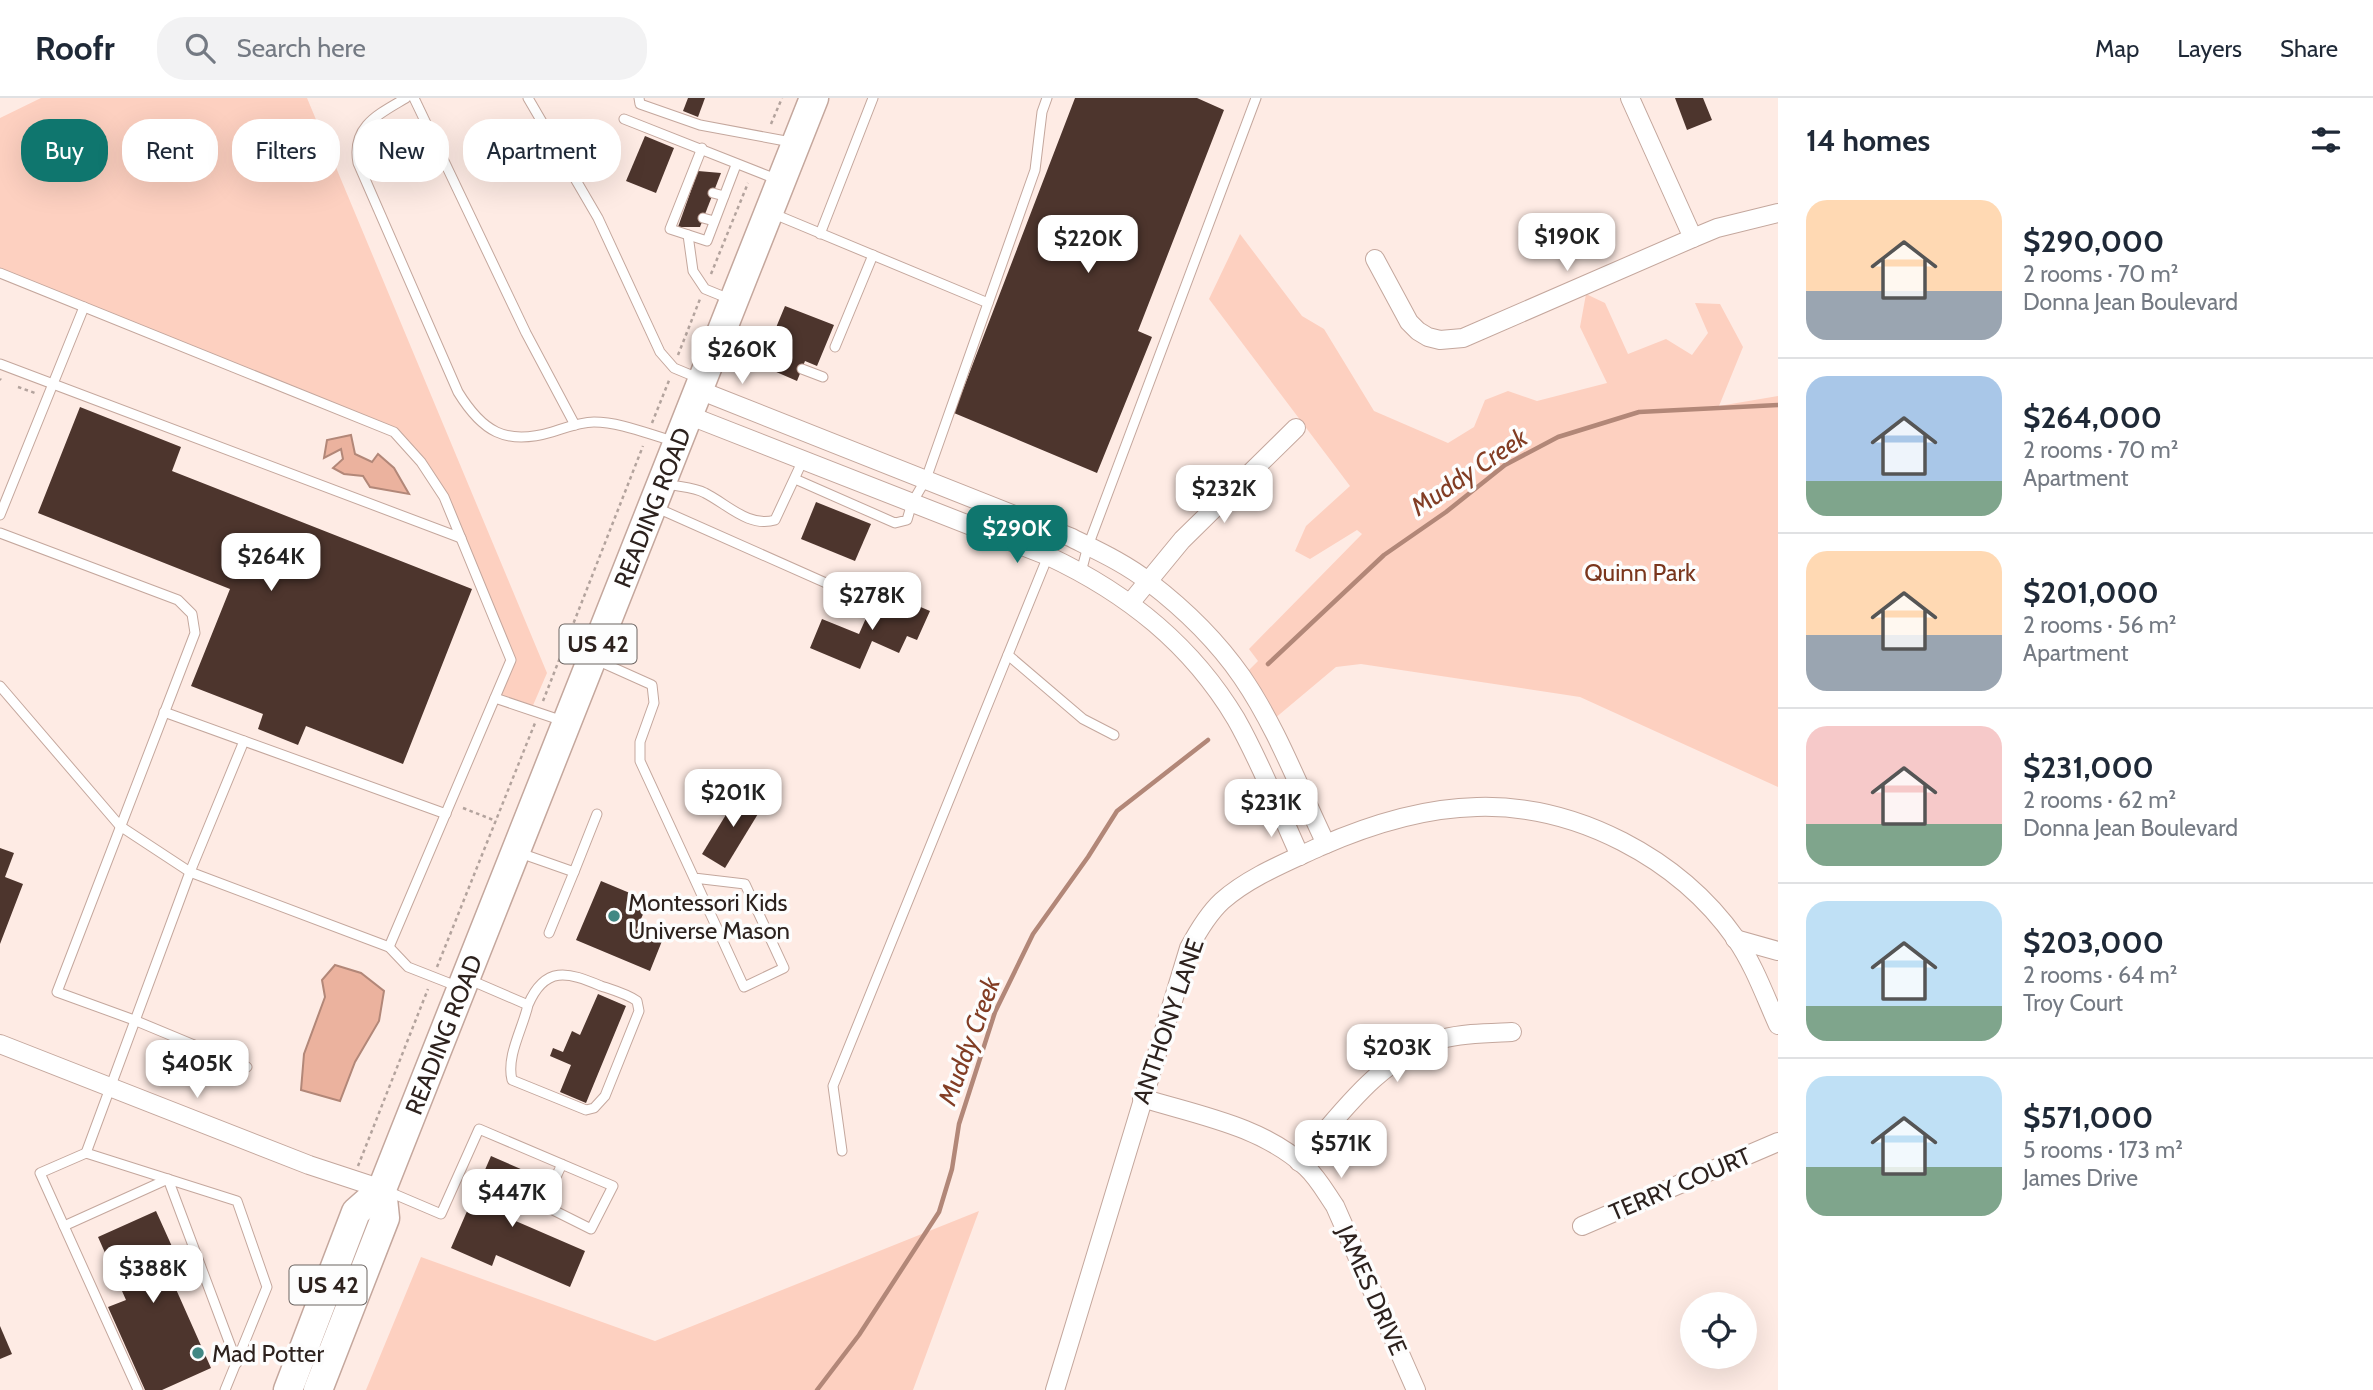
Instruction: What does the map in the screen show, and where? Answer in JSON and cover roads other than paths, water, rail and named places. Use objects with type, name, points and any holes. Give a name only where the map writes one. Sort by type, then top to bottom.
[{"type":"main road","name":"READING ROAD","points":[[288,1390],[356,1212],[382,1189],[814,98]]},
{"type":"main road","name":"READING ROAD","points":[[318,1390],[385,1218],[382,1189]]},
{"type":"street","points":[[1630,98],[1693,238]]},
{"type":"street","points":[[1375,259],[1409,322],[1428,337],[1452,340],[1497,325],[1717,228],[1778,213]]},
{"type":"street","points":[[696,395],[759,441],[1048,556],[1131,602],[1194,662],[1223,700],[1253,753],[1300,856]]},
{"type":"street","points":[[696,395],[926,479],[1055,531],[1088,546],[1148,581],[1196,623],[1242,678],[1266,718],[1326,844]]},
{"type":"street","points":[[1131,602],[1182,540],[1296,428]]},
{"type":"street","name":"ANTHONY LANE","points":[[1055,1390],[1181,971],[1200,928],[1214,909],[1232,894],[1300,856],[1394,819],[1429,811],[1500,807],[1558,817],[1592,828],[1635,848],[1655,861],[1683,883],[1717,916],[1751,964],[1778,1024]]},
{"type":"street","points":[[1735,939],[1778,951]]},
{"type":"street","points":[[1299,1162],[1369,1083],[1397,1060],[1441,1040],[1464,1035],[1512,1032]]},
{"type":"street","points":[[0,1044],[309,1165],[382,1189]]},
{"type":"street","name":"JAMES DRIVE","points":[[1142,1098],[1268,1140],[1299,1162],[1322,1186],[1335,1206],[1416,1390]]},
{"type":"street","name":"TERRY COURT","points":[[1583,1226],[1778,1142]]},
{"type":"lane","points":[[406,98],[363,129],[356,151],[358,163],[458,392],[479,421],[499,433],[523,437],[592,422],[678,442]]},
{"type":"lane","points":[[414,98],[526,333],[575,425]]},
{"type":"lane","points":[[528,98],[598,218],[660,352],[696,395]]},
{"type":"lane","points":[[639,98],[640,104],[700,125],[796,143]]},
{"type":"lane","points":[[820,234],[873,98]]},
{"type":"lane","points":[[795,479],[895,523],[907,520],[912,503],[926,479],[1035,170],[1042,111],[1047,98]]},
{"type":"lane","points":[[1081,572],[1088,546],[1256,98]]},
{"type":"lane","points":[[624,119],[781,181]]},
{"type":"lane","points":[[702,148],[680,212],[670,229],[706,241],[736,165]]},
{"type":"lane","points":[[713,193],[724,196]]},
{"type":"lane","points":[[769,212],[988,303]]},
{"type":"lane","points":[[703,218],[714,221]]},
{"type":"lane","points":[[688,235],[693,271],[705,289],[734,300]]},
{"type":"lane","points":[[835,347],[873,255]]},
{"type":"lane","points":[[0,273],[394,432],[421,463],[444,497],[511,660],[390,947]]},
{"type":"lane","points":[[0,515],[84,307]]},
{"type":"lane","points":[[757,351],[779,359]]},
{"type":"lane","points":[[0,364],[461,538]]},
{"type":"lane","points":[[802,369],[823,377]]},
{"type":"lane","points":[[657,495],[703,491],[745,518],[767,523],[775,520],[803,460]]},
{"type":"lane","points":[[657,495],[853,596]]},
{"type":"lane","points":[[842,1150],[834,1086],[1048,556],[1055,531]]},
{"type":"lane","points":[[0,533],[178,600],[192,614],[195,633],[57,992],[134,1020],[247,1067]]},
{"type":"lane","points":[[1008,655],[1083,719],[1114,735]]},
{"type":"lane","points":[[592,658],[652,685],[654,703],[640,742],[640,761],[744,987],[784,968],[746,884],[694,878]]},
{"type":"lane","points":[[0,686],[120,826],[190,872],[390,947],[408,967],[433,977],[463,983],[528,1004]]},
{"type":"lane","points":[[495,698],[567,722]]},
{"type":"lane","points":[[164,712],[446,814]]},
{"type":"lane","points":[[86,1153],[190,872],[244,741]]},
{"type":"lane","points":[[549,933],[597,814]]},
{"type":"lane","points":[[516,851],[574,872]]},
{"type":"lane","points":[[557,974],[574,975],[637,1001],[639,1011],[605,1096],[594,1108],[586,1110],[512,1080],[511,1061],[528,1004],[538,987],[557,974]]},
{"type":"lane","points":[[382,1189],[441,1214],[479,1129],[562,1164],[613,1186],[591,1229],[543,1205],[562,1164]]},
{"type":"lane","points":[[138,1390],[40,1173],[86,1153],[237,1201],[267,1287],[225,1390]]},
{"type":"lane","points":[[64,1226],[168,1179]]},
{"type":"lane","points":[[168,1179],[236,1363]]},
{"type":"waterway","name":"Muddy Creek","points":[[1268,664],[1384,555],[1446,512],[1505,465],[1558,437],[1639,412],[1778,405]]},
{"type":"waterway","name":"Muddy Creek","points":[[817,1390],[859,1335],[939,1212],[952,1169],[959,1124],[995,1012],[1033,934],[1117,811],[1208,740]]},
{"type":"place","name":"Montessori Kids Universe Mason","points":[[614,916]]},
{"type":"place","name":"Mad Potter","points":[[198,1353]]},
{"type":"park label","name":"Quinn Park","points":[[1640,572]]}]
